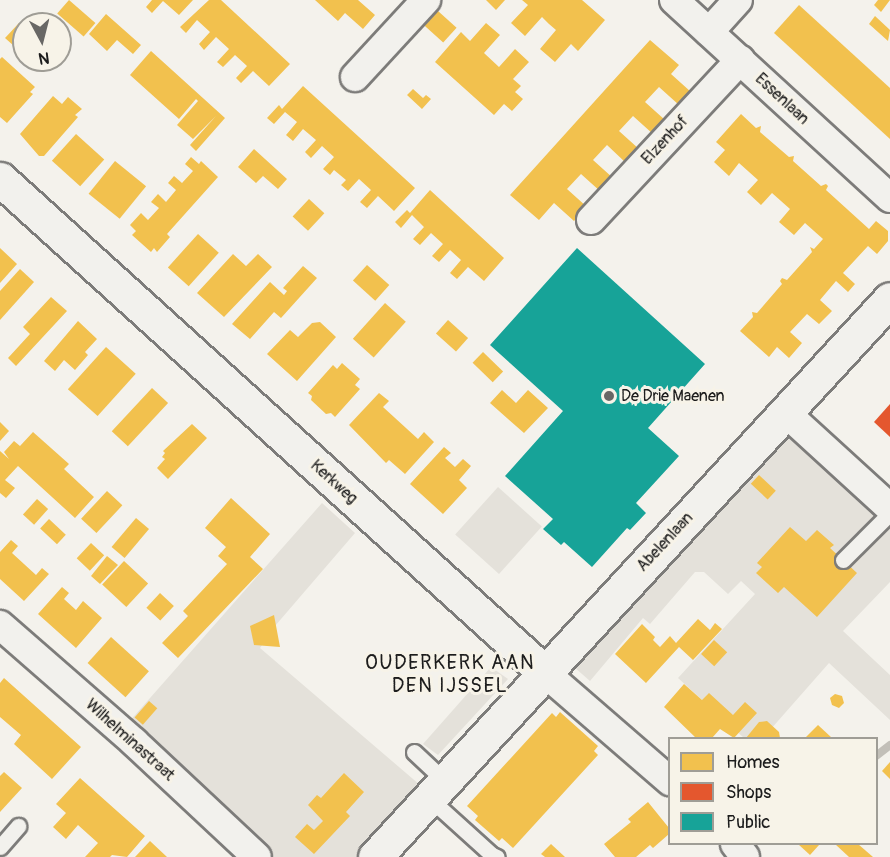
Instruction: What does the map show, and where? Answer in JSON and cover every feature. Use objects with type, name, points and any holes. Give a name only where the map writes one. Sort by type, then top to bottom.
[{"type":"street","points":[[355,76],[426,0]]},
{"type":"street","name":"Essenlaan","points":[[674,0],[890,198]]},
{"type":"street","points":[[709,32],[738,0]]},
{"type":"street","name":"Elzenhof","points":[[591,220],[740,60]]},
{"type":"street","name":"Kerkweg","points":[[0,179],[544,672],[668,781]]},
{"type":"street","name":"Abelenlaan","points":[[375,857],[890,299]]},
{"type":"street","points":[[786,413],[890,511]]},
{"type":"street","name":"Wilhelminastraat","points":[[0,625],[134,742],[257,857]]},
{"type":"lane","points":[[843,560],[890,511]]},
{"type":"lane","points":[[414,752],[437,789],[492,855],[497,857]]},
{"type":"lane","points":[[0,847],[18,826]]},
{"type":"shaded area","points":[[782,434],[792,434],[890,523],[890,582],[843,631],[890,675],[890,720],[829,663],[764,737],[743,737],[678,678],[755,594],[741,581],[728,594],[704,572],[695,572],[650,624],[643,618],[590,681],[574,667],[586,649]]},
{"type":"shaded area","points":[[498,487],[542,526],[499,574],[455,535]]},
{"type":"shaded area","points":[[322,503],[355,533],[275,626],[260,648],[420,785],[357,857],[271,857],[128,723]]},
{"type":"shaded area","points":[[491,667],[508,679],[438,755],[423,744]]},
{"type":"building: Homes","points":[[69,0],[95,23],[84,37],[72,26],[72,12],[59,12]]},
{"type":"building: Homes","points":[[152,0],[193,0],[179,15],[163,1],[152,13],[146,7]]},
{"type":"building: Homes","points":[[209,0],[221,0],[290,64],[269,86],[253,71],[241,83],[236,78],[247,66],[235,55],[223,67],[217,62],[229,49],[216,37],[204,50],[199,44],[210,32],[197,20],[186,33],[180,27]]},
{"type":"building: Homes","points":[[315,0],[358,0],[375,15],[363,29],[345,13],[338,21]]},
{"type":"building: Homes","points":[[486,0],[505,0],[496,10]]},
{"type":"building: Homes","points":[[522,0],[582,0],[605,20],[578,51],[571,44],[555,62],[540,49],[556,30],[542,17],[525,36],[511,23],[528,5]]},
{"type":"building: Homes","points":[[878,0],[890,0],[881,12],[874,5]]},
{"type":"building: Homes","points":[[799,5],[890,88],[890,139],[774,33]]},
{"type":"building: Homes","points":[[438,11],[457,28],[443,43],[425,26]]},
{"type":"building: Homes","points":[[106,14],[141,45],[133,54],[117,40],[107,51],[89,34]]},
{"type":"building: Homes","points":[[875,16],[890,30],[888,41],[869,24]]},
{"type":"building: Homes","points":[[486,23],[500,35],[484,53],[499,67],[515,49],[529,62],[513,79],[521,86],[515,92],[523,99],[512,111],[504,104],[494,115],[435,62],[461,32],[470,41]]},
{"type":"building: Homes","points":[[12,30],[12,44],[5,38]]},
{"type":"building: Homes","points":[[650,40],[679,65],[671,74],[691,92],[679,105],[659,87],[645,102],[665,120],[653,134],[633,116],[619,131],[639,149],[626,163],[607,145],[593,160],[613,178],[601,192],[581,174],[567,189],[587,207],[574,221],[554,203],[539,220],[510,195]]},
{"type":"building: Homes","points":[[151,51],[225,118],[196,151],[190,145],[216,116],[193,139],[177,125],[198,101],[196,99],[179,119],[130,75]]},
{"type":"building: Homes","points":[[2,57],[12,66],[12,72],[18,72],[35,87],[30,92],[33,94],[7,123],[0,117],[0,59]]},
{"type":"building: Homes","points":[[303,86],[415,188],[394,211],[378,196],[367,208],[360,202],[371,190],[359,179],[348,191],[341,185],[346,180],[334,170],[330,175],[323,169],[334,157],[322,146],[311,158],[305,152],[316,140],[303,129],[293,141],[286,135],[297,122],[285,112],[274,124],[267,118],[279,105],[282,109]]},
{"type":"building: Homes","points":[[413,89],[423,98],[426,95],[431,99],[422,109],[407,95]]},
{"type":"building: Homes","points":[[53,96],[62,104],[68,97],[82,109],[75,115],[78,117],[44,156],[39,156],[20,134]]},
{"type":"building: Homes","points":[[741,114],[756,128],[761,126],[760,132],[789,157],[794,156],[793,161],[821,186],[826,184],[828,186],[826,190],[869,229],[876,221],[888,231],[888,241],[877,254],[868,246],[843,273],[855,284],[848,292],[836,281],[820,300],[832,311],[819,324],[807,314],[790,332],[802,343],[789,358],[777,347],[769,357],[740,331],[753,317],[752,312],[757,313],[782,284],[780,281],[782,278],[787,280],[812,252],[810,247],[814,249],[823,239],[805,223],[794,235],[779,222],[790,209],[772,193],[761,205],[747,192],[758,180],[739,163],[729,176],[714,162],[725,150],[716,142]]},
{"type":"building: Homes","points":[[76,134],[104,159],[80,186],[52,161]]},
{"type":"building: Homes","points":[[254,149],[287,179],[278,189],[263,176],[256,183],[238,167]]},
{"type":"building: Homes","points":[[191,157],[199,164],[201,161],[218,177],[167,234],[170,237],[157,252],[154,248],[151,252],[132,235],[136,231],[130,225],[141,213],[148,220],[159,208],[151,202],[158,194],[166,202],[176,190],[168,183],[174,176],[182,183],[193,171],[185,164]]},
{"type":"building: Homes","points":[[115,161],[146,186],[120,219],[89,194]]},
{"type":"building: Homes","points":[[430,190],[504,258],[484,281],[468,267],[457,279],[450,273],[461,260],[450,250],[439,262],[432,256],[443,244],[431,233],[420,245],[413,239],[424,227],[412,215],[401,228],[395,222],[407,210],[410,213]]},
{"type":"building: Homes","points":[[309,199],[324,213],[308,231],[293,217]]},
{"type":"building: Homes","points":[[198,234],[219,253],[189,286],[168,267]]},
{"type":"building: Homes","points":[[0,248],[17,264],[0,283]]},
{"type":"building: Homes","points":[[233,254],[246,266],[258,254],[272,267],[224,317],[197,293]]},
{"type":"building: Homes","points":[[367,265],[389,285],[375,301],[353,281]]},
{"type":"building: Homes","points":[[303,266],[317,278],[281,318],[274,312],[250,339],[232,324],[270,282],[284,295],[287,291],[283,288]]},
{"type":"building: Homes","points":[[20,269],[34,282],[0,320],[0,291]]},
{"type":"building: Homes","points":[[51,297],[67,311],[16,366],[8,358],[30,334],[23,327]]},
{"type":"building: Homes","points":[[385,303],[406,322],[374,357],[353,339]]},
{"type":"building: Homes","points":[[448,320],[468,338],[456,351],[436,333]]},
{"type":"building: Homes","points":[[78,321],[97,339],[85,352],[88,355],[75,370],[64,360],[55,371],[44,361]]},
{"type":"building: Homes","points":[[320,322],[336,337],[297,381],[267,354],[290,330],[298,337],[312,323]]},
{"type":"building: Homes","points":[[106,347],[136,374],[98,416],[68,389]]},
{"type":"building: Homes","points":[[483,352],[503,371],[493,382],[473,363]]},
{"type":"building: Homes","points":[[342,363],[360,379],[355,385],[360,389],[335,417],[331,413],[326,414],[311,400],[312,396],[308,393],[333,365],[337,369]]},
{"type":"building: Homes","points":[[152,388],[168,403],[128,446],[112,431]]},
{"type":"building: Homes","points":[[502,390],[516,403],[528,390],[548,408],[524,433],[490,403]]},
{"type":"building: Homes","points":[[379,393],[389,401],[383,407],[418,439],[424,432],[434,442],[405,474],[389,460],[386,463],[349,425]]},
{"type":"building: Homes","points":[[0,422],[9,431],[0,441]]},
{"type":"building: Homes","points":[[192,424],[207,438],[168,479],[157,468],[165,459],[162,457],[165,453],[163,451]]},
{"type":"building: Homes","points":[[33,432],[69,464],[64,469],[94,497],[75,518],[18,466],[5,480],[15,488],[6,498],[0,493],[0,451],[9,459],[4,452],[14,441],[20,446]]},
{"type":"building: Homes","points":[[444,447],[451,453],[445,458],[455,467],[463,459],[471,466],[459,480],[467,488],[443,514],[410,484]]},
{"type":"building: Homes","points":[[759,475],[776,491],[768,499],[751,484]]},
{"type":"building: Homes","points":[[107,491],[122,505],[96,533],[81,519]]},
{"type":"building: Homes","points":[[231,498],[270,534],[250,557],[263,569],[178,658],[162,643],[188,616],[183,611],[227,564],[218,556],[226,547],[205,528]]},
{"type":"building: Homes","points":[[37,499],[48,509],[34,525],[23,515]]},
{"type":"building: Homes","points":[[136,518],[149,529],[125,558],[112,547]]},
{"type":"building: Homes","points":[[49,519],[66,535],[57,544],[40,529]]},
{"type":"building: Homes","points":[[790,527],[806,541],[817,530],[834,545],[830,548],[857,573],[817,617],[784,587],[778,593],[756,573],[762,567],[757,563]]},
{"type":"building: Homes","points":[[11,540],[18,546],[12,553],[36,575],[42,568],[49,574],[24,601],[0,579],[0,552]]},
{"type":"building: Homes","points":[[91,543],[104,555],[90,571],[77,558]]},
{"type":"building: Homes","points":[[107,556],[118,565],[100,584],[91,576]]},
{"type":"building: Homes","points":[[124,561],[148,584],[126,607],[102,584]]},
{"type":"building: Homes","points":[[62,587],[69,593],[64,599],[76,610],[83,601],[102,618],[76,648],[38,614]]},
{"type":"building: Homes","points":[[160,593],[174,606],[160,621],[146,608]]},
{"type":"building: Homes","points":[[274,615],[280,647],[254,645],[250,626]]},
{"type":"building: Homes","points":[[698,619],[710,630],[715,623],[722,629],[693,660],[679,647],[646,683],[615,654],[642,624],[655,637],[653,640],[660,647],[670,636],[676,643]]},
{"type":"building: Homes","points":[[111,637],[149,671],[125,697],[88,663]]},
{"type":"building: Homes","points":[[714,640],[727,652],[714,666],[701,654]]},
{"type":"building: Homes","points":[[4,678],[81,747],[52,779],[14,744],[21,735],[0,717],[0,683]]},
{"type":"building: Homes","points":[[684,684],[702,700],[709,693],[733,715],[745,702],[757,713],[735,737],[720,729],[713,737],[695,737],[664,707]]},
{"type":"building: Homes","points":[[835,694],[842,696],[844,703],[839,708],[832,705],[830,698]]},
{"type":"building: Homes","points":[[149,701],[157,708],[143,725],[135,718]]},
{"type":"building: Homes","points":[[560,712],[598,746],[594,751],[598,755],[513,848],[502,838],[499,841],[475,820],[478,816],[467,806],[552,713],[556,717]]},
{"type":"building: Homes","points":[[767,721],[779,732],[780,737],[747,737],[759,722]]},
{"type":"building: Homes","points":[[818,725],[831,737],[806,737]]},
{"type":"building: Homes","points":[[890,762],[890,779],[882,771]]},
{"type":"building: Homes","points":[[4,772],[22,788],[0,812],[0,776]]},
{"type":"building: Homes","points":[[344,773],[364,792],[346,812],[350,816],[314,854],[295,837],[307,824],[314,830],[323,821],[308,805],[317,795],[321,798]]},
{"type":"building: Homes","points":[[80,778],[145,836],[127,857],[112,855],[110,857],[85,857],[98,843],[78,825],[66,839],[53,827],[66,813],[56,804]]},
{"type":"building: Homes","points":[[648,802],[668,827],[668,835],[653,848],[650,845],[636,857],[615,857],[604,844],[631,822],[628,819]]},
{"type":"building: Homes","points":[[150,841],[167,857],[135,857]]},
{"type":"building: Homes","points":[[551,844],[565,857],[545,857],[541,854]]},
{"type":"building: Homes","points":[[799,845],[819,845],[810,855]]},
{"type":"building: Homes","points":[[836,845],[859,845],[873,857],[849,857]]},
{"type":"building: Shops","points":[[890,404],[890,437],[874,422]]},
{"type":"building: Public","points":[[577,248],[705,364],[648,428],[679,456],[636,503],[646,513],[630,530],[627,528],[592,567],[564,542],[561,545],[543,529],[553,519],[505,476],[563,411],[490,345]]},
{"type":"waterway","points":[[878,754],[890,745]]},
{"type":"place","name":"De Drie Maenen","points":[[609,396]]},
{"type":"district","name":"OUDERKERK AAN DEN IJSSEL","points":[[450,674]]}]
